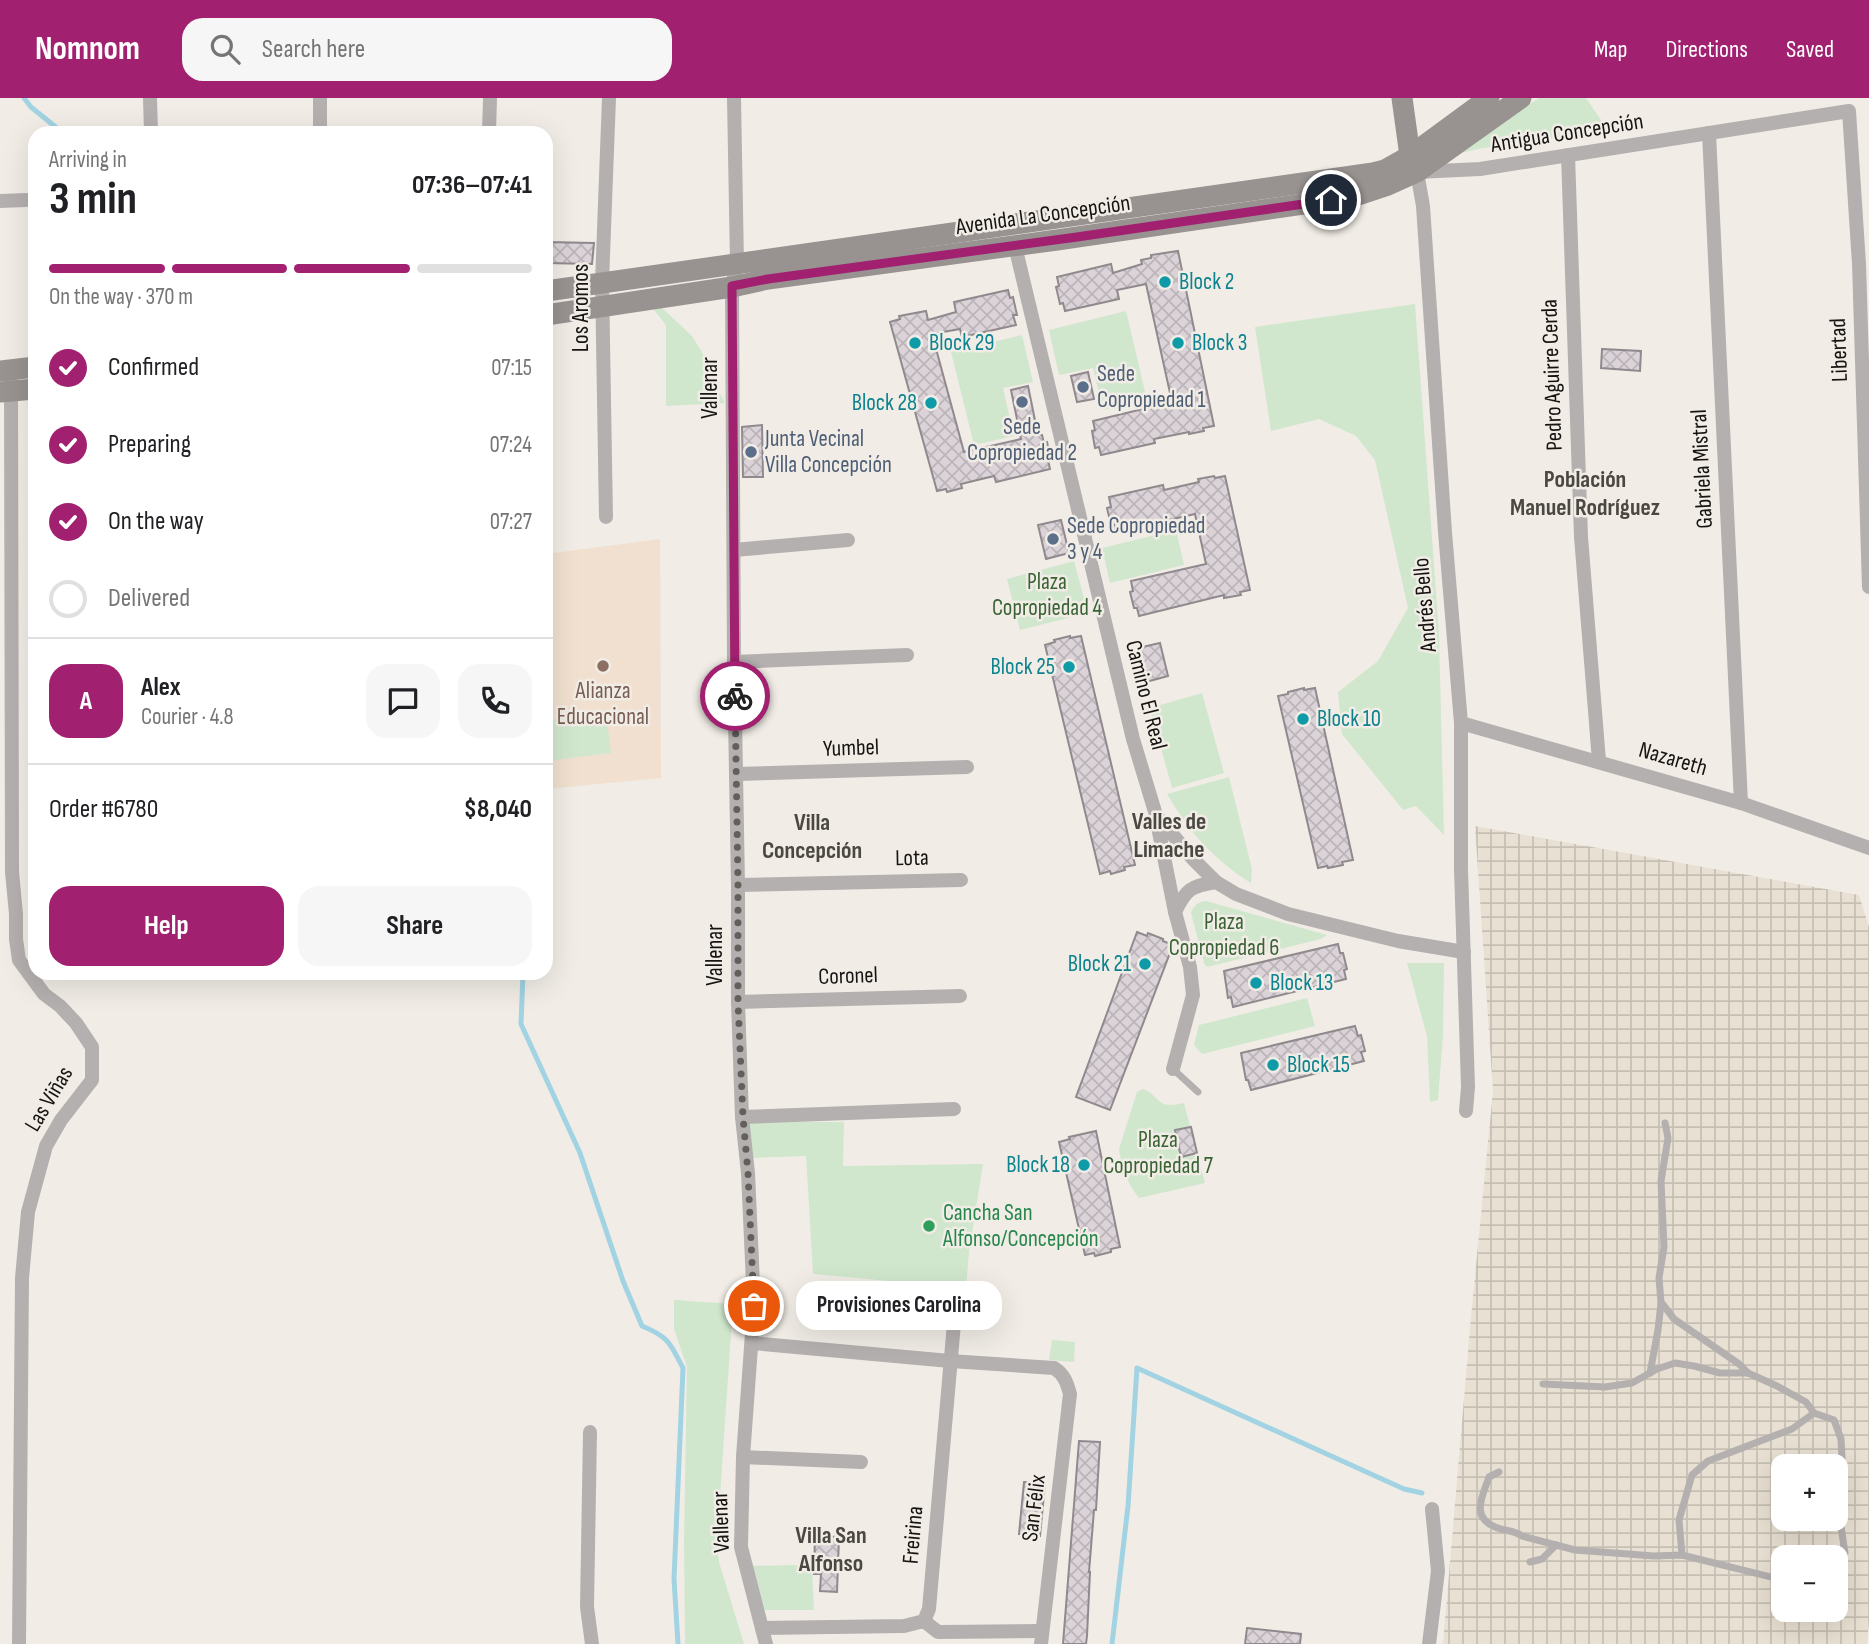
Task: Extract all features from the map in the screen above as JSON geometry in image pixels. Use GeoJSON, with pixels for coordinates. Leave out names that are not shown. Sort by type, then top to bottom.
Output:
{"type":"FeatureCollection","features":[{"type":"Feature","properties":{"kind":"street"},"geometry":{"type":"LineString","coordinates":[[150,98],[151,126]]}},
{"type":"Feature","properties":{"kind":"street"},"geometry":{"type":"LineString","coordinates":[[320,98],[320,126]]}},
{"type":"Feature","properties":{"kind":"street"},"geometry":{"type":"LineString","coordinates":[[489,126],[490,98]]}},
{"type":"Feature","properties":{"kind":"street","name":"Los Aromos"},"geometry":{"type":"LineString","coordinates":[[606,517],[602,282],[609,98]]}},
{"type":"Feature","properties":{"kind":"street","name":"Vallenar"},"geometry":{"type":"LineString","coordinates":[[734,98],[737,262],[732,286],[738,1002],[754,1306],[743,1457],[741,1547],[766,1644]]}},
{"type":"Feature","properties":{"kind":"street","name":"Andrés Bello"},"geometry":{"type":"LineString","coordinates":[[1402,98],[1423,206],[1461,723],[1461,869],[1468,1087],[1466,1111]]}},
{"type":"Feature","properties":{"kind":"street","name":"Avenida La Concepción"},"geometry":{"type":"LineString","coordinates":[[553,314],[768,279],[1352,197],[1388,185],[1489,98]]}},
{"type":"Feature","properties":{"kind":"street","name":"Avenida La Concepción"},"geometry":{"type":"LineString","coordinates":[[553,290],[1373,173],[1414,164],[1521,98]]}},
{"type":"Feature","properties":{"kind":"street","name":"Antigua Concepción"},"geometry":{"type":"LineString","coordinates":[[1414,164],[1480,169],[1849,111]]}},
{"type":"Feature","properties":{"kind":"street","name":"Libertad"},"geometry":{"type":"LineString","coordinates":[[1849,111],[1859,264],[1869,587]]}},
{"type":"Feature","properties":{"kind":"street","name":"Gabriela Mistral"},"geometry":{"type":"LineString","coordinates":[[1709,134],[1741,803]]}},
{"type":"Feature","properties":{"kind":"street","name":"Pedro Aguirre Cerda"},"geometry":{"type":"LineString","coordinates":[[1568,155],[1581,537],[1599,761]]}},
{"type":"Feature","properties":{"kind":"street"},"geometry":{"type":"LineString","coordinates":[[0,201],[26,200]]}},
{"type":"Feature","properties":{"kind":"street","name":"Camino El Real"},"geometry":{"type":"LineString","coordinates":[[1014,246],[1133,739],[1156,815],[1216,882],[1236,894],[1288,914],[1398,941],[1464,952]]}},
{"type":"Feature","properties":{"kind":"street"},"geometry":{"type":"LineString","coordinates":[[6,371],[28,368]]}},
{"type":"Feature","properties":{"kind":"street","name":"Las Viñas"},"geometry":{"type":"LineString","coordinates":[[6,371],[12,872],[19,960],[28,972]]}},
{"type":"Feature","properties":{"kind":"street"},"geometry":{"type":"LineString","coordinates":[[6,392],[28,390]]}},
{"type":"Feature","properties":{"kind":"street"},"geometry":{"type":"LineString","coordinates":[[734,550],[848,541]]}},
{"type":"Feature","properties":{"kind":"street"},"geometry":{"type":"LineString","coordinates":[[734,662],[907,655]]}},
{"type":"Feature","properties":{"kind":"street","name":"Nazareth"},"geometry":{"type":"LineString","coordinates":[[1461,723],[1741,803],[1869,848]]}},
{"type":"Feature","properties":{"kind":"street","name":"Yumbel"},"geometry":{"type":"LineString","coordinates":[[736,774],[967,767]]}},
{"type":"Feature","properties":{"kind":"street"},"geometry":{"type":"LineString","coordinates":[[1156,815],[1175,912],[1190,967],[1193,995],[1173,1069]]}},
{"type":"Feature","properties":{"kind":"street","name":"Lota"},"geometry":{"type":"LineString","coordinates":[[738,885],[961,880]]}},
{"type":"Feature","properties":{"kind":"street"},"geometry":{"type":"LineString","coordinates":[[1175,912],[1180,899],[1191,888],[1216,882]]}},
{"type":"Feature","properties":{"kind":"street","name":"Las Viñas"},"geometry":{"type":"LineString","coordinates":[[19,1644],[22,1278],[28,1212],[46,1146],[61,1120],[92,1080],[92,1047],[76,1023],[44,994],[34,980]]}},
{"type":"Feature","properties":{"kind":"street","name":"Coronel"},"geometry":{"type":"LineString","coordinates":[[738,1002],[960,996]]}},
{"type":"Feature","properties":{"kind":"street"},"geometry":{"type":"LineString","coordinates":[[743,1117],[954,1109]]}},
{"type":"Feature","properties":{"kind":"street","name":"Freirina"},"geometry":{"type":"LineString","coordinates":[[924,1621],[929,1609],[957,1289]]}},
{"type":"Feature","properties":{"kind":"street"},"geometry":{"type":"LineString","coordinates":[[752,1343],[950,1361]]}},
{"type":"Feature","properties":{"kind":"street","name":"San Félix"},"geometry":{"type":"LineString","coordinates":[[950,1361],[1054,1368],[1065,1379],[1070,1394],[1041,1637]]}},
{"type":"Feature","properties":{"kind":"street"},"geometry":{"type":"LineString","coordinates":[[590,1432],[587,1607],[592,1644]]}},
{"type":"Feature","properties":{"kind":"street"},"geometry":{"type":"LineString","coordinates":[[743,1457],[861,1462]]}},
{"type":"Feature","properties":{"kind":"street"},"geometry":{"type":"LineString","coordinates":[[1429,1644],[1438,1571],[1432,1509]]}},
{"type":"Feature","properties":{"kind":"street"},"geometry":{"type":"LineString","coordinates":[[762,1628],[904,1626],[924,1621],[939,1632],[1041,1637]]}},
{"type":"Feature","properties":{"kind":"lane"},"geometry":{"type":"LineString","coordinates":[[1173,1069],[1198,1093]]}},
{"type":"Feature","properties":{"kind":"lane"},"geometry":{"type":"LineString","coordinates":[[1650,1373],[1661,1302],[1659,1278],[1664,1247],[1661,1181],[1668,1138],[1665,1123]]}},
{"type":"Feature","properties":{"kind":"lane"},"geometry":{"type":"LineString","coordinates":[[1661,1302],[1674,1319],[1748,1373],[1806,1402],[1814,1413],[1834,1420],[1841,1438],[1839,1513],[1843,1545]]}},
{"type":"Feature","properties":{"kind":"lane"},"geometry":{"type":"LineString","coordinates":[[1543,1384],[1605,1387],[1632,1383],[1675,1363],[1720,1373],[1748,1373]]}},
{"type":"Feature","properties":{"kind":"lane"},"geometry":{"type":"LineString","coordinates":[[1682,1555],[1679,1520],[1692,1475],[1707,1461],[1792,1429],[1814,1413]]}},
{"type":"Feature","properties":{"kind":"lane"},"geometry":{"type":"LineString","coordinates":[[1499,1472],[1489,1477],[1479,1503],[1482,1517],[1493,1527],[1575,1550],[1654,1556],[1682,1555],[1771,1577]]}},
{"type":"Feature","properties":{"kind":"lane"},"geometry":{"type":"LineString","coordinates":[[1530,1562],[1542,1559],[1556,1545]]}},
{"type":"Feature","properties":{"kind":"shaded area","name":"Alianza Educacional"},"geometry":{"type":"Polygon","coordinates":[[[660,539],[661,778],[553,788],[553,553],[660,539]]]}},
{"type":"Feature","properties":{"kind":"shaded area"},"geometry":{"type":"Polygon","coordinates":[[[1475,826],[1859,895],[1869,927],[1867,1644],[1443,1644],[1493,1091],[1475,826]]]}},
{"type":"Feature","properties":{"kind":"green space"},"geometry":{"type":"Polygon","coordinates":[[[1539,98],[1586,98],[1608,130],[1453,155],[1539,98]]]}},
{"type":"Feature","properties":{"kind":"green space"},"geometry":{"type":"Polygon","coordinates":[[[1415,304],[1439,634],[1444,835],[1416,806],[1403,810],[1342,734],[1338,692],[1378,661],[1408,608],[1375,460],[1356,436],[1319,419],[1271,431],[1255,327],[1415,304]]]}},
{"type":"Feature","properties":{"kind":"green space"},"geometry":{"type":"Polygon","coordinates":[[[660,306],[692,336],[725,403],[666,406],[666,325],[654,310],[660,306]]]}},
{"type":"Feature","properties":{"kind":"green space"},"geometry":{"type":"Polygon","coordinates":[[[1126,311],[1147,400],[1103,410],[1093,368],[1059,375],[1049,330],[1126,311]]]}},
{"type":"Feature","properties":{"kind":"green space"},"geometry":{"type":"Polygon","coordinates":[[[1022,335],[1033,382],[1003,388],[1014,436],[974,445],[951,352],[1022,335]]]}},
{"type":"Feature","properties":{"kind":"green space"},"geometry":{"type":"Polygon","coordinates":[[[1176,530],[1184,565],[1110,583],[1102,548],[1176,530]]]}},
{"type":"Feature","properties":{"kind":"green space","name":"Plaza Copropiedad 4"},"geometry":{"type":"Polygon","coordinates":[[[1074,561],[1088,613],[1020,630],[1007,579],[1074,561]]]}},
{"type":"Feature","properties":{"kind":"green space"},"geometry":{"type":"Polygon","coordinates":[[[1202,693],[1224,773],[1172,788],[1150,708],[1202,693]]]}},
{"type":"Feature","properties":{"kind":"green space"},"geometry":{"type":"Polygon","coordinates":[[[606,713],[611,753],[553,760],[553,719],[606,713]]]}},
{"type":"Feature","properties":{"kind":"green space"},"geometry":{"type":"Polygon","coordinates":[[[1229,777],[1252,869],[1251,883],[1225,865],[1203,844],[1167,794],[1229,777]]]}},
{"type":"Feature","properties":{"kind":"green space","name":"Plaza Copropiedad 6"},"geometry":{"type":"Polygon","coordinates":[[[1206,901],[1327,935],[1321,939],[1207,967],[1191,913],[1196,904],[1206,901]]]}},
{"type":"Feature","properties":{"kind":"green space"},"geometry":{"type":"Polygon","coordinates":[[[1407,963],[1444,963],[1443,1035],[1438,1100],[1430,1102],[1427,1036],[1407,963]]]}},
{"type":"Feature","properties":{"kind":"green space","name":"Plaza Copropiedad 6"},"geometry":{"type":"Polygon","coordinates":[[[1307,998],[1315,1026],[1202,1054],[1194,1045],[1199,1025],[1307,998]]]}},
{"type":"Feature","properties":{"kind":"green space","name":"Plaza Copropiedad 7"},"geometry":{"type":"Polygon","coordinates":[[[1143,1089],[1168,1105],[1184,1103],[1205,1183],[1139,1198],[1135,1193],[1121,1162],[1119,1149],[1137,1092],[1143,1089]]]}},
{"type":"Feature","properties":{"kind":"green space"},"geometry":{"type":"Polygon","coordinates":[[[748,1122],[844,1122],[843,1166],[983,1164],[966,1288],[813,1274],[806,1156],[749,1158],[748,1122]]]}},
{"type":"Feature","properties":{"kind":"green space"},"geometry":{"type":"Polygon","coordinates":[[[674,1300],[733,1304],[717,1541],[719,1562],[744,1644],[685,1644],[687,1367],[674,1329],[674,1300]]]}},
{"type":"Feature","properties":{"kind":"green space"},"geometry":{"type":"Polygon","coordinates":[[[1052,1340],[1075,1342],[1074,1362],[1049,1360],[1052,1340]]]}},
{"type":"Feature","properties":{"kind":"green space"},"geometry":{"type":"Polygon","coordinates":[[[744,1566],[812,1566],[814,1610],[757,1610],[744,1566]]]}},
{"type":"Feature","properties":{"kind":"building"},"geometry":{"type":"Polygon","coordinates":[[[553,242],[594,243],[592,264],[553,263],[553,242]]]}},
{"type":"Feature","properties":{"kind":"building"},"geometry":{"type":"Polygon","coordinates":[[[1178,251],[1214,426],[1203,428],[1204,431],[1154,439],[1155,443],[1101,455],[1099,447],[1095,448],[1093,421],[1172,402],[1146,284],[1117,290],[1119,299],[1065,311],[1063,303],[1060,304],[1056,287],[1059,286],[1057,277],[1111,264],[1113,273],[1142,264],[1141,260],[1151,258],[1151,255],[1178,251]]]}},
{"type":"Feature","properties":{"kind":"building"},"geometry":{"type":"Polygon","coordinates":[[[1008,290],[1010,298],[1013,297],[1016,325],[962,337],[960,329],[932,334],[964,452],[1021,439],[1011,390],[1028,386],[1038,435],[1042,435],[1044,443],[1047,442],[1050,469],[996,482],[994,476],[961,484],[962,488],[947,492],[946,489],[937,491],[890,322],[900,319],[899,316],[926,311],[928,320],[956,312],[954,302],[1008,290]]]}},
{"type":"Feature","properties":{"kind":"building"},"geometry":{"type":"Polygon","coordinates":[[[1602,349],[1641,351],[1640,371],[1601,368],[1602,349]]]}},
{"type":"Feature","properties":{"kind":"building","name":"Sede Copropiedad 1"},"geometry":{"type":"Polygon","coordinates":[[[1088,372],[1094,399],[1077,402],[1071,376],[1088,372]]]}},
{"type":"Feature","properties":{"kind":"building","name":"Junta Vecinal Villa Concepción"},"geometry":{"type":"Polygon","coordinates":[[[762,425],[763,477],[743,477],[742,427],[762,425]]]}},
{"type":"Feature","properties":{"kind":"building"},"geometry":{"type":"Polygon","coordinates":[[[1214,476],[1225,476],[1250,590],[1240,592],[1241,595],[1224,598],[1224,595],[1139,616],[1130,592],[1133,591],[1131,581],[1206,564],[1195,514],[1116,532],[1114,524],[1111,525],[1107,508],[1111,507],[1109,497],[1163,485],[1164,490],[1214,476]]]}},
{"type":"Feature","properties":{"kind":"building","name":"Sede Copropiedad 3 y 4"},"geometry":{"type":"Polygon","coordinates":[[[1061,520],[1069,553],[1046,559],[1038,525],[1061,520]]]}},
{"type":"Feature","properties":{"kind":"building"},"geometry":{"type":"Polygon","coordinates":[[[1070,636],[1081,636],[1135,865],[1111,874],[1110,871],[1100,874],[1045,645],[1070,636]]]}},
{"type":"Feature","properties":{"kind":"building"},"geometry":{"type":"Polygon","coordinates":[[[1160,643],[1168,676],[1146,682],[1138,648],[1160,643]]]}},
{"type":"Feature","properties":{"kind":"building"},"geometry":{"type":"Polygon","coordinates":[[[1304,688],[1315,688],[1353,860],[1328,868],[1318,868],[1278,696],[1304,688]]]}},
{"type":"Feature","properties":{"kind":"building"},"geometry":{"type":"Polygon","coordinates":[[[1137,932],[1147,936],[1148,933],[1173,945],[1110,1110],[1076,1097],[1137,932]]]}},
{"type":"Feature","properties":{"kind":"building"},"geometry":{"type":"Polygon","coordinates":[[[1338,944],[1347,969],[1344,970],[1346,979],[1233,1007],[1231,997],[1228,998],[1224,971],[1338,944]]]}},
{"type":"Feature","properties":{"kind":"building"},"geometry":{"type":"Polygon","coordinates":[[[1355,1026],[1358,1036],[1361,1035],[1365,1051],[1361,1052],[1364,1061],[1251,1090],[1246,1080],[1241,1053],[1355,1026]]]}},
{"type":"Feature","properties":{"kind":"building"},"geometry":{"type":"Polygon","coordinates":[[[1191,1127],[1197,1153],[1181,1157],[1175,1130],[1191,1127]]]}},
{"type":"Feature","properties":{"kind":"building"},"geometry":{"type":"Polygon","coordinates":[[[1096,1131],[1120,1247],[1095,1256],[1094,1253],[1085,1255],[1059,1142],[1096,1131]]]}},
{"type":"Feature","properties":{"kind":"building"},"geometry":{"type":"Polygon","coordinates":[[[1079,1441],[1100,1442],[1089,1572],[1087,1636],[1086,1644],[1063,1644],[1079,1441]]]}},
{"type":"Feature","properties":{"kind":"building"},"geometry":{"type":"Polygon","coordinates":[[[1024,1482],[1045,1484],[1040,1536],[1019,1534],[1024,1482]]]}},
{"type":"Feature","properties":{"kind":"building"},"geometry":{"type":"Polygon","coordinates":[[[815,1536],[839,1537],[837,1592],[820,1591],[821,1574],[814,1574],[815,1536]]]}},
{"type":"Feature","properties":{"kind":"building"},"geometry":{"type":"Polygon","coordinates":[[[1247,1628],[1301,1634],[1300,1644],[1245,1644],[1247,1628]]]}},
{"type":"Feature","properties":{"kind":"waterway"},"geometry":{"type":"LineString","coordinates":[[24,98],[54,126]]}},
{"type":"Feature","properties":{"kind":"waterway"},"geometry":{"type":"LineString","coordinates":[[523,980],[521,1024],[580,1153],[623,1281],[642,1326],[668,1342],[683,1368],[674,1579],[678,1644]]}},
{"type":"Feature","properties":{"kind":"waterway"},"geometry":{"type":"LineString","coordinates":[[1112,1644],[1128,1506],[1137,1368],[1404,1489],[1422,1493]]}},
{"type":"Feature","properties":{"kind":"way so far"},"geometry":{"type":"LineString","coordinates":[[735,696],[738,1002],[754,1306]]}},
{"type":"Feature","properties":{"kind":"place","name":"Block 2"},"geometry":{"type":"Point","coordinates":[1165,282]}},
{"type":"Feature","properties":{"kind":"place","name":"Block 29"},"geometry":{"type":"Point","coordinates":[915,343]}},
{"type":"Feature","properties":{"kind":"place","name":"Block 3"},"geometry":{"type":"Point","coordinates":[1178,343]}},
{"type":"Feature","properties":{"kind":"place","name":"Sede Copropiedad 1"},"geometry":{"type":"Point","coordinates":[1083,387]}},
{"type":"Feature","properties":{"kind":"place","name":"Sede Copropiedad 2"},"geometry":{"type":"Point","coordinates":[1022,402]}},
{"type":"Feature","properties":{"kind":"place","name":"Block 28"},"geometry":{"type":"Point","coordinates":[931,403]}},
{"type":"Feature","properties":{"kind":"place","name":"Junta Vecinal Villa Concepción"},"geometry":{"type":"Point","coordinates":[751,452]}},
{"type":"Feature","properties":{"kind":"place","name":"Sede Copropiedad 3 y 4"},"geometry":{"type":"Point","coordinates":[1053,539]}},
{"type":"Feature","properties":{"kind":"place","name":"Alianza Educacional"},"geometry":{"type":"Point","coordinates":[603,666]}},
{"type":"Feature","properties":{"kind":"place","name":"Block 25"},"geometry":{"type":"Point","coordinates":[1069,667]}},
{"type":"Feature","properties":{"kind":"place","name":"Block 10"},"geometry":{"type":"Point","coordinates":[1303,719]}},
{"type":"Feature","properties":{"kind":"place","name":"Block 21"},"geometry":{"type":"Point","coordinates":[1145,964]}},
{"type":"Feature","properties":{"kind":"place","name":"Block 13"},"geometry":{"type":"Point","coordinates":[1256,983]}},
{"type":"Feature","properties":{"kind":"place","name":"Block 15"},"geometry":{"type":"Point","coordinates":[1273,1065]}},
{"type":"Feature","properties":{"kind":"place","name":"Block 18"},"geometry":{"type":"Point","coordinates":[1084,1165]}},
{"type":"Feature","properties":{"kind":"place","name":"Cancha San Alfonso/Concepción"},"geometry":{"type":"Point","coordinates":[929,1226]}},
{"type":"Feature","properties":{"kind":"place","name":"Provisiones Carolina"},"geometry":{"type":"Point","coordinates":[754,1306]}},
{"type":"Feature","properties":{"kind":"district","name":"Población Manuel Rodríguez"},"geometry":{"type":"Point","coordinates":[1585,493]}},
{"type":"Feature","properties":{"kind":"district","name":"Valles de Limache"},"geometry":{"type":"Point","coordinates":[1169,835]}},
{"type":"Feature","properties":{"kind":"district","name":"Villa Concepción"},"geometry":{"type":"Point","coordinates":[812,836]}},
{"type":"Feature","properties":{"kind":"district","name":"Villa San Alfonso"},"geometry":{"type":"Point","coordinates":[831,1549]}},
{"type":"Feature","properties":{"kind":"route"},"geometry":{"type":"LineString","coordinates":[[735,696],[732,286],[1331,200]]}}]}
